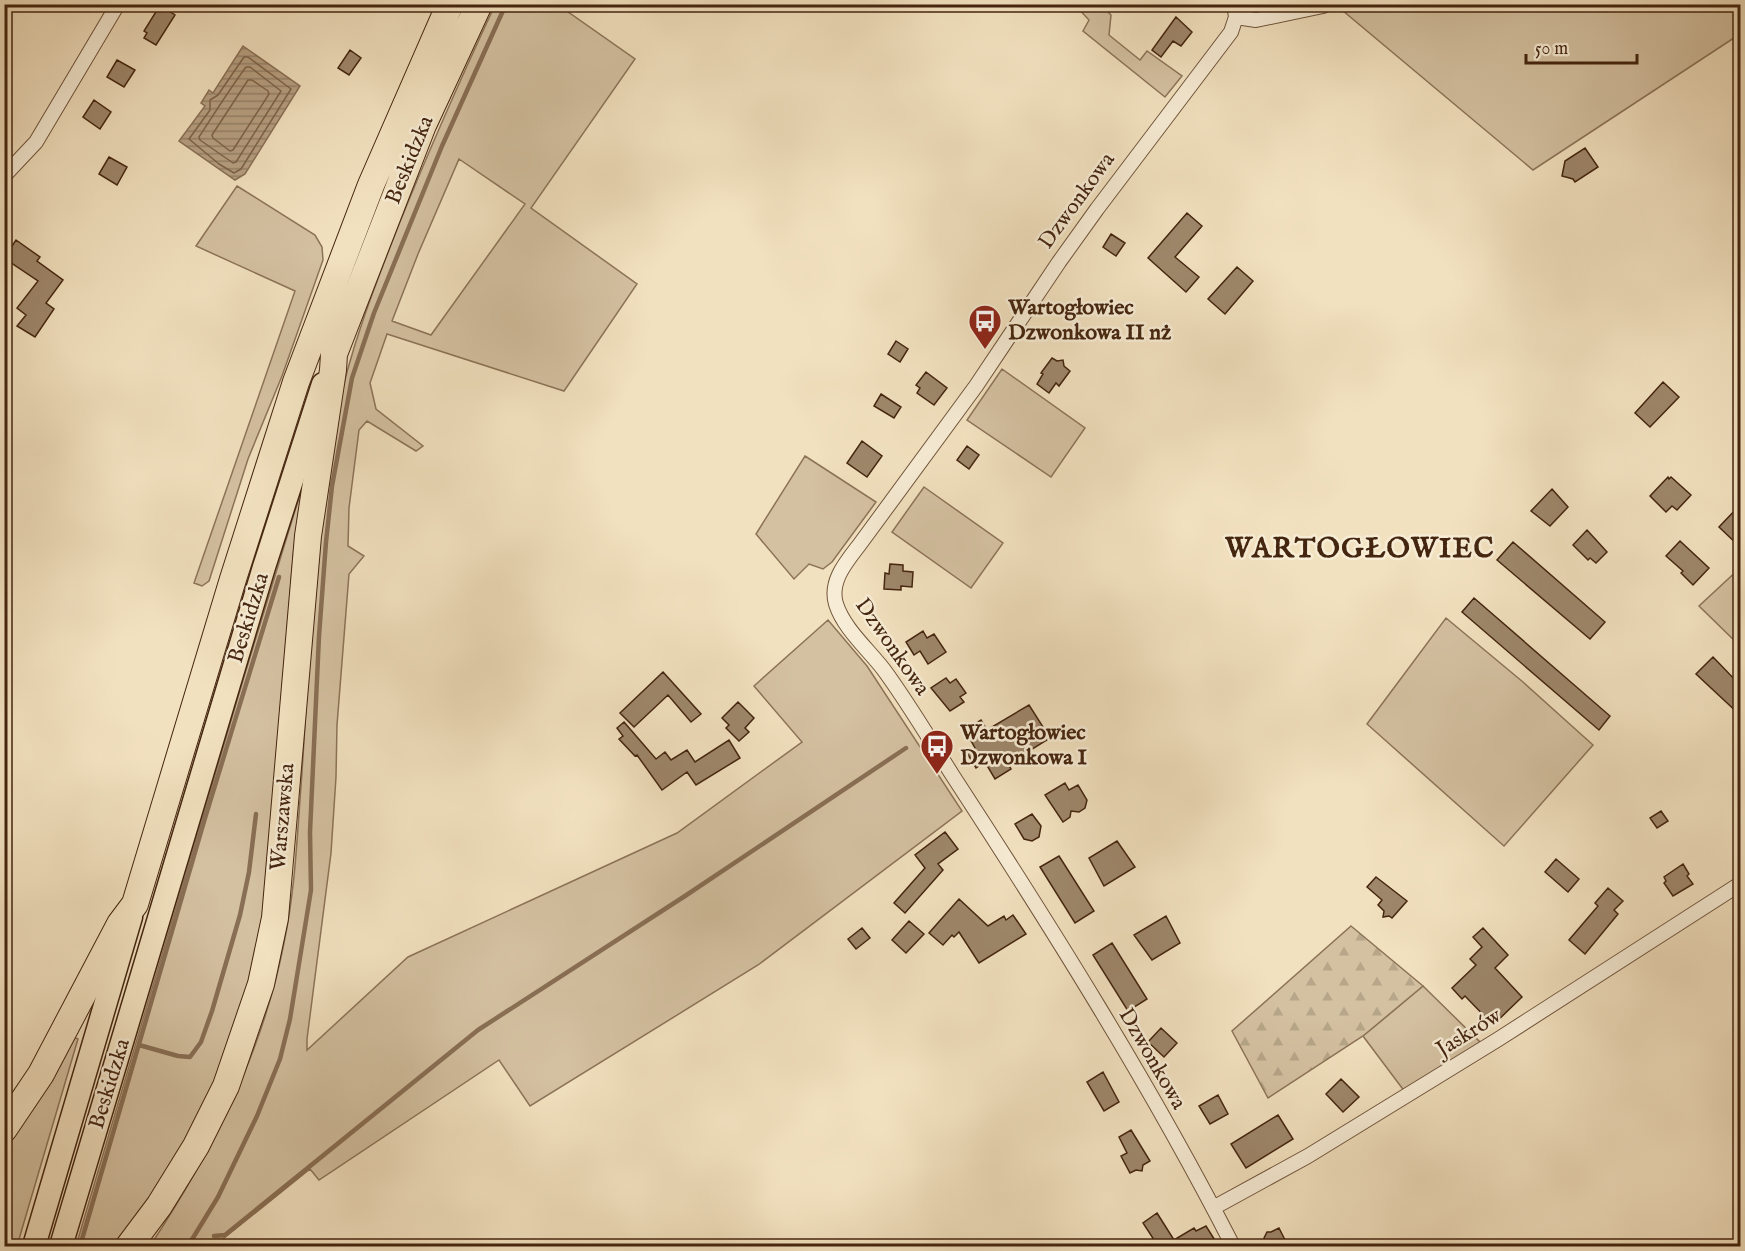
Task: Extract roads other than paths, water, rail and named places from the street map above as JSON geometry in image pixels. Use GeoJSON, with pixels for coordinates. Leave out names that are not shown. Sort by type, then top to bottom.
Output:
{"type":"FeatureCollection","features":[{"type":"Feature","properties":{"kind":"highway","name":"Beskidzka"},"geometry":{"type":"LineString","coordinates":[[135,904],[233,579],[296,382],[371,185],[450,4]]}},
{"type":"Feature","properties":{"kind":"highway","name":"Beskidzka"},"geometry":{"type":"LineString","coordinates":[[334,354],[423,125],[479,4]]}},
{"type":"Feature","properties":{"kind":"highway","name":"Warszawska"},"geometry":{"type":"LineString","coordinates":[[129,1246],[159,1206],[196,1146],[226,1086],[261,984],[275,918],[302,593],[313,497],[334,354]]}},
{"type":"Feature","properties":{"kind":"highway"},"geometry":{"type":"LineString","coordinates":[[4,1129],[63,1035],[120,924],[135,904]]}},
{"type":"Feature","properties":{"kind":"main road","name":"Beskidzka"},"geometry":{"type":"LineString","coordinates":[[61,1246],[267,556],[334,354]]}},
{"type":"Feature","properties":{"kind":"main road","name":"Beskidzka"},"geometry":{"type":"LineString","coordinates":[[34,1246],[135,904]]}},
{"type":"Feature","properties":{"kind":"street"},"geometry":{"type":"LineString","coordinates":[[4,176],[36,142],[118,4]]}},
{"type":"Feature","properties":{"kind":"street"},"geometry":{"type":"LineString","coordinates":[[1235,11],[1256,20],[1323,6]]}},
{"type":"Feature","properties":{"kind":"street","name":"Dzwonkowa"},"geometry":{"type":"LineString","coordinates":[[1233,1246],[1124,1050],[910,707],[846,624],[834,594],[837,580],[854,552],[976,386],[1090,218],[1231,32],[1235,11]]}},
{"type":"Feature","properties":{"kind":"street","name":"Jaskrów"},"geometry":{"type":"LineString","coordinates":[[1213,1208],[1308,1156],[1467,1059],[1740,884]]}},
{"type":"Feature","properties":{"kind":"water"},"geometry":{"type":"Polygon","coordinates":[[[243,46],[300,86],[245,174],[235,180],[179,141],[205,106],[201,103],[209,90],[213,93],[243,46]]]}},
{"type":"Feature","properties":{"kind":"waterway"},"geometry":{"type":"LineString","coordinates":[[188,1246],[218,1197],[257,1116],[280,1059],[290,1019],[311,890],[310,832],[319,636],[326,542],[332,486],[352,378],[374,313],[442,146],[506,4]]}},
{"type":"Feature","properties":{"kind":"waterway"},"geometry":{"type":"LineString","coordinates":[[80,1246],[205,818],[279,577]]}},
{"type":"Feature","properties":{"kind":"waterway"},"geometry":{"type":"LineString","coordinates":[[214,1236],[225,1235],[478,1030],[685,896],[906,748]]}},
{"type":"Feature","properties":{"kind":"waterway"},"geometry":{"type":"LineString","coordinates":[[139,1045],[190,1057],[201,1042],[240,915],[249,872],[256,814]]}},
{"type":"Feature","properties":{"kind":"place","name":"Wartogłowiec Dzwonkowa II nż"},"geometry":{"type":"Point","coordinates":[985,350]}},
{"type":"Feature","properties":{"kind":"place","name":"Wartogłowiec Dzwonkowa I"},"geometry":{"type":"Point","coordinates":[937,775]}},
{"type":"Feature","properties":{"kind":"district","name":"WARTOGŁOWIEC"},"geometry":{"type":"Point","coordinates":[1360,549]}}]}
